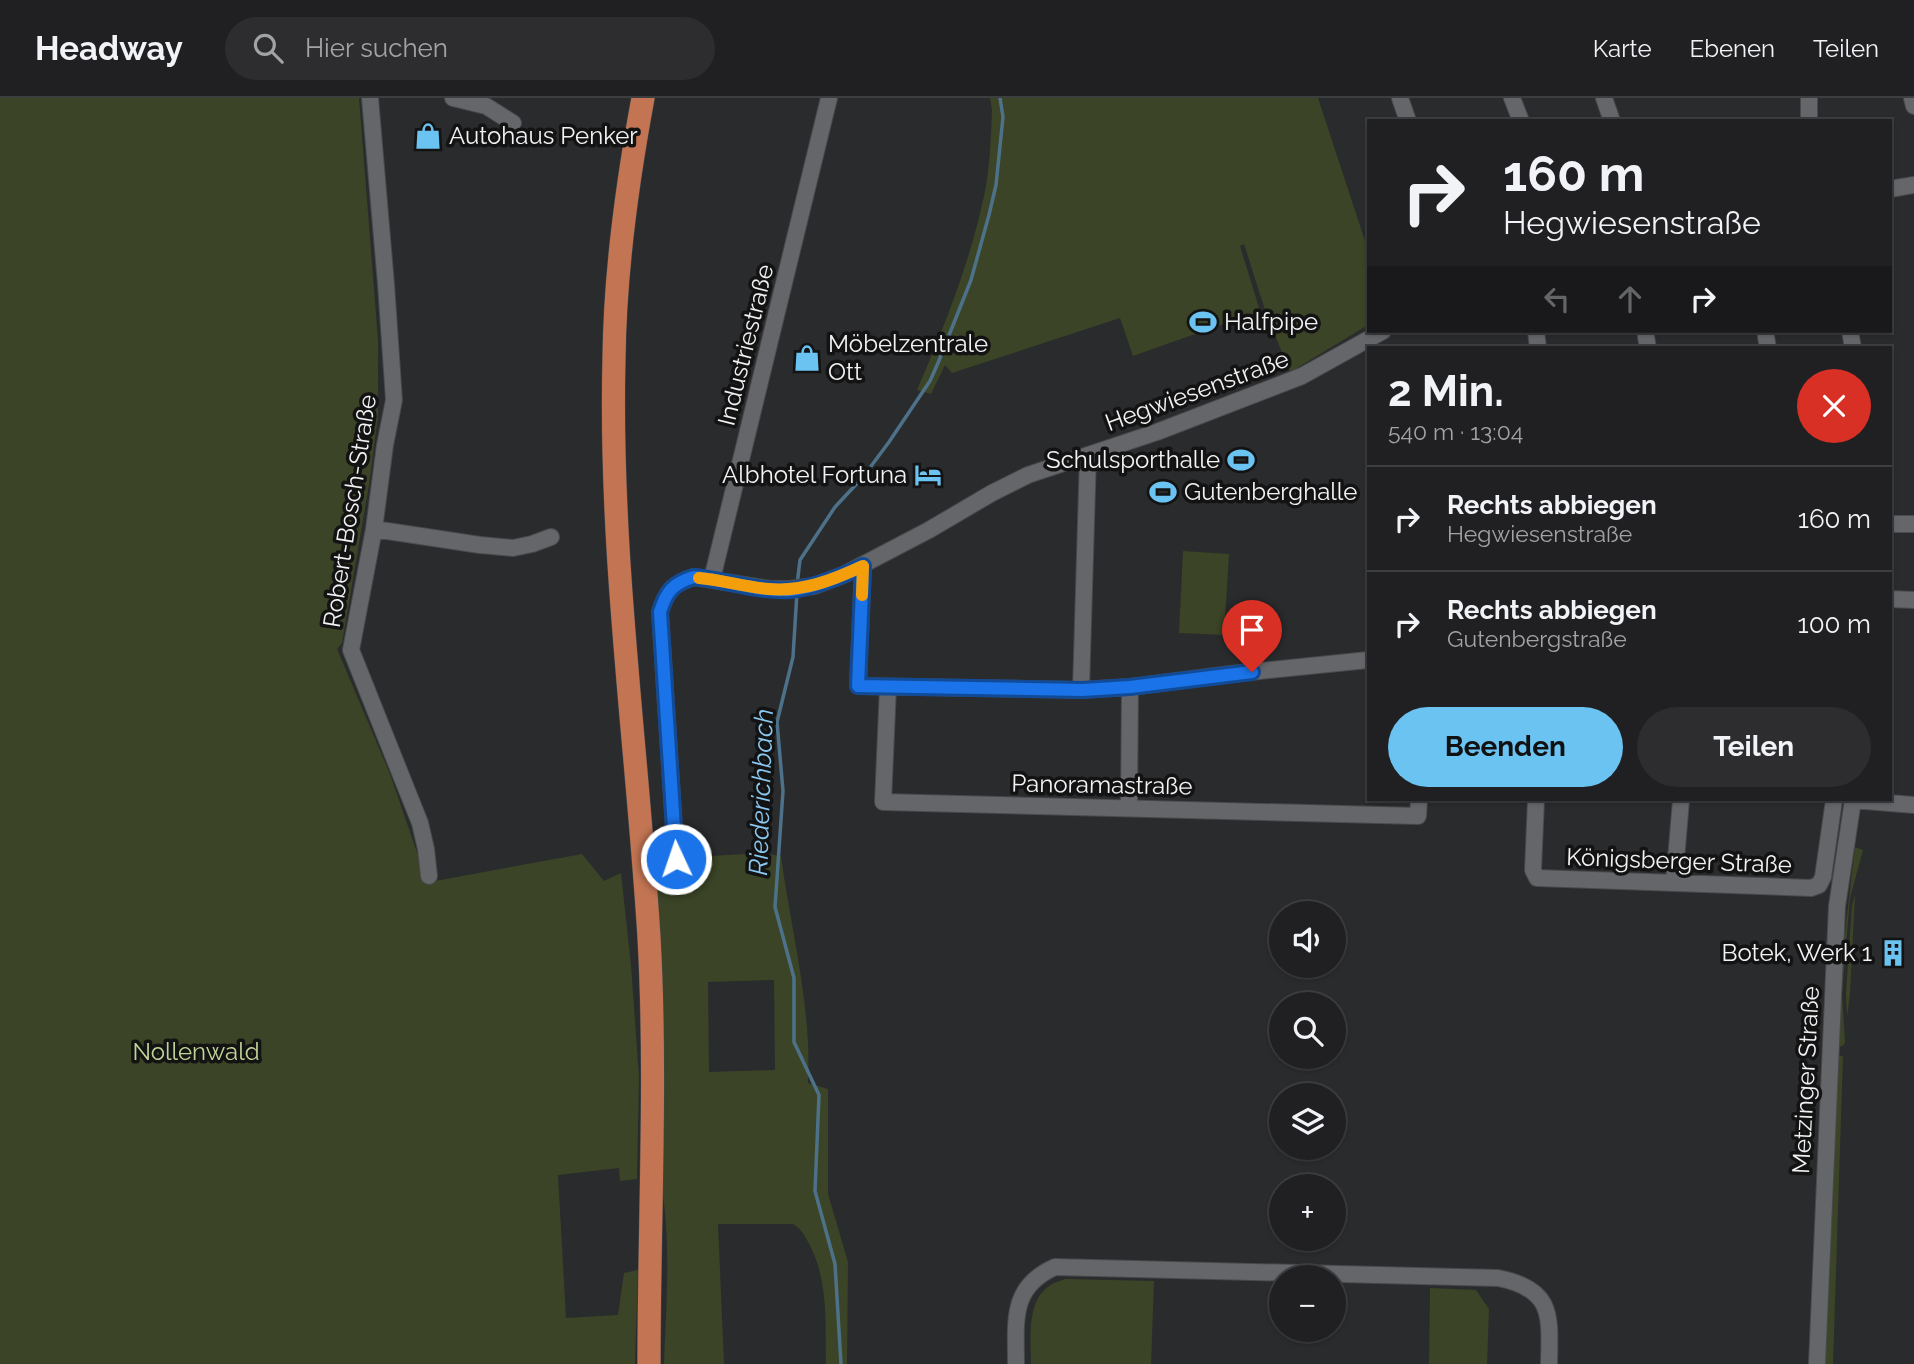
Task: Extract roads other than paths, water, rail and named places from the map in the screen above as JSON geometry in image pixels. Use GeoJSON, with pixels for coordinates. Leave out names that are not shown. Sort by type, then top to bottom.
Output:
{"type":"FeatureCollection","features":[{"type":"Feature","properties":{"kind":"highway"},"geometry":{"type":"LineString","coordinates":[[643,98],[629,180],[619,268],[613,421],[619,562],[649,941],[653,1037],[649,1364]]}},
{"type":"Feature","properties":{"kind":"street","name":"Robert-Bosch-Straße"},"geometry":{"type":"LineString","coordinates":[[370,98],[394,400],[385,444],[374,529],[351,650],[420,823],[429,876]]}},
{"type":"Feature","properties":{"kind":"street"},"geometry":{"type":"LineString","coordinates":[[453,98],[486,106],[513,123]]}},
{"type":"Feature","properties":{"kind":"street","name":"Industriestraße"},"geometry":{"type":"LineString","coordinates":[[712,579],[829,98]]}},
{"type":"Feature","properties":{"kind":"street"},"geometry":{"type":"LineString","coordinates":[[1400,98],[1407,119]]}},
{"type":"Feature","properties":{"kind":"street"},"geometry":{"type":"LineString","coordinates":[[1512,98],[1520,119]]}},
{"type":"Feature","properties":{"kind":"street"},"geometry":{"type":"LineString","coordinates":[[1604,98],[1611,119]]}},
{"type":"Feature","properties":{"kind":"street"},"geometry":{"type":"LineString","coordinates":[[1810,98],[1810,119]]}},
{"type":"Feature","properties":{"kind":"street"},"geometry":{"type":"LineString","coordinates":[[1912,98],[1914,106]]}},
{"type":"Feature","properties":{"kind":"street"},"geometry":{"type":"LineString","coordinates":[[1892,189],[1914,185]]}},
{"type":"Feature","properties":{"kind":"street","name":"Hegwiesenstraße"},"geometry":{"type":"LineString","coordinates":[[712,579],[760,588],[798,588],[833,579],[863,566],[1018,480],[1157,432],[1302,376],[1378,333]]}},
{"type":"Feature","properties":{"kind":"street"},"geometry":{"type":"LineString","coordinates":[[1082,690],[1088,455]]}},
{"type":"Feature","properties":{"kind":"street"},"geometry":{"type":"LineString","coordinates":[[1892,524],[1914,524]]}},
{"type":"Feature","properties":{"kind":"street"},"geometry":{"type":"LineString","coordinates":[[374,529],[513,548],[551,537]]}},
{"type":"Feature","properties":{"kind":"street"},"geometry":{"type":"LineString","coordinates":[[863,566],[858,686],[1082,690],[1367,660]]}},
{"type":"Feature","properties":{"kind":"street"},"geometry":{"type":"LineString","coordinates":[[676,859],[660,612],[664,598],[674,586],[694,577],[712,579]]}},
{"type":"Feature","properties":{"kind":"street"},"geometry":{"type":"LineString","coordinates":[[1892,599],[1914,600]]}},
{"type":"Feature","properties":{"kind":"street","name":"Panoramastraße"},"geometry":{"type":"LineString","coordinates":[[888,687],[883,802],[1418,816],[1419,801]]}},
{"type":"Feature","properties":{"kind":"street"},"geometry":{"type":"LineString","coordinates":[[1129,808],[1130,687]]}},
{"type":"Feature","properties":{"kind":"street","name":"Königsberger Straße"},"geometry":{"type":"LineString","coordinates":[[1536,801],[1533,870],[1537,878],[1793,888],[1811,888],[1819,885],[1823,877],[1834,801]]}},
{"type":"Feature","properties":{"kind":"street"},"geometry":{"type":"LineString","coordinates":[[1674,883],[1681,801]]}},
{"type":"Feature","properties":{"kind":"street","name":"Metzinger Straße"},"geometry":{"type":"LineString","coordinates":[[1817,1364],[1836,906],[1853,801]]}},
{"type":"Feature","properties":{"kind":"street"},"geometry":{"type":"LineString","coordinates":[[1865,801],[1914,805]]}},
{"type":"Feature","properties":{"kind":"street"},"geometry":{"type":"LineString","coordinates":[[1016,1364],[1016,1312],[1020,1300],[1028,1286],[1041,1273],[1055,1267],[1498,1278],[1526,1285],[1545,1305],[1550,1327],[1549,1364]]}},
{"type":"Feature","properties":{"kind":"waterway","name":"Riederichbach"},"geometry":{"type":"LineString","coordinates":[[797,585],[800,560],[835,507],[863,477],[889,442],[930,381],[938,363],[971,280],[989,215],[996,185],[1003,117],[1000,98]]}},
{"type":"Feature","properties":{"kind":"waterway","name":"Riederichbach"},"geometry":{"type":"LineString","coordinates":[[797,592],[793,657],[777,722],[783,791],[775,907],[794,978],[794,1042],[819,1095],[815,1191],[835,1264],[841,1364]]}},
{"type":"Feature","properties":{"kind":"place","name":"Autohaus Penker"},"geometry":{"type":"Point","coordinates":[428,136]}},
{"type":"Feature","properties":{"kind":"place","name":"Halfpipe"},"geometry":{"type":"Point","coordinates":[1203,322]}},
{"type":"Feature","properties":{"kind":"place","name":"Möbelzentrale Ott"},"geometry":{"type":"Point","coordinates":[807,358]}},
{"type":"Feature","properties":{"kind":"place","name":"Schulsporthalle"},"geometry":{"type":"Point","coordinates":[1241,460]}},
{"type":"Feature","properties":{"kind":"place","name":"Albhotel Fortuna"},"geometry":{"type":"Point","coordinates":[928,475]}},
{"type":"Feature","properties":{"kind":"place","name":"Gutenberghalle"},"geometry":{"type":"Point","coordinates":[1163,492]}},
{"type":"Feature","properties":{"kind":"place","name":"Botek, Werk 1"},"geometry":{"type":"Point","coordinates":[1893,953]}},
{"type":"Feature","properties":{"kind":"park label","name":"Nollenwald"},"geometry":{"type":"Point","coordinates":[196,1052]}}]}
